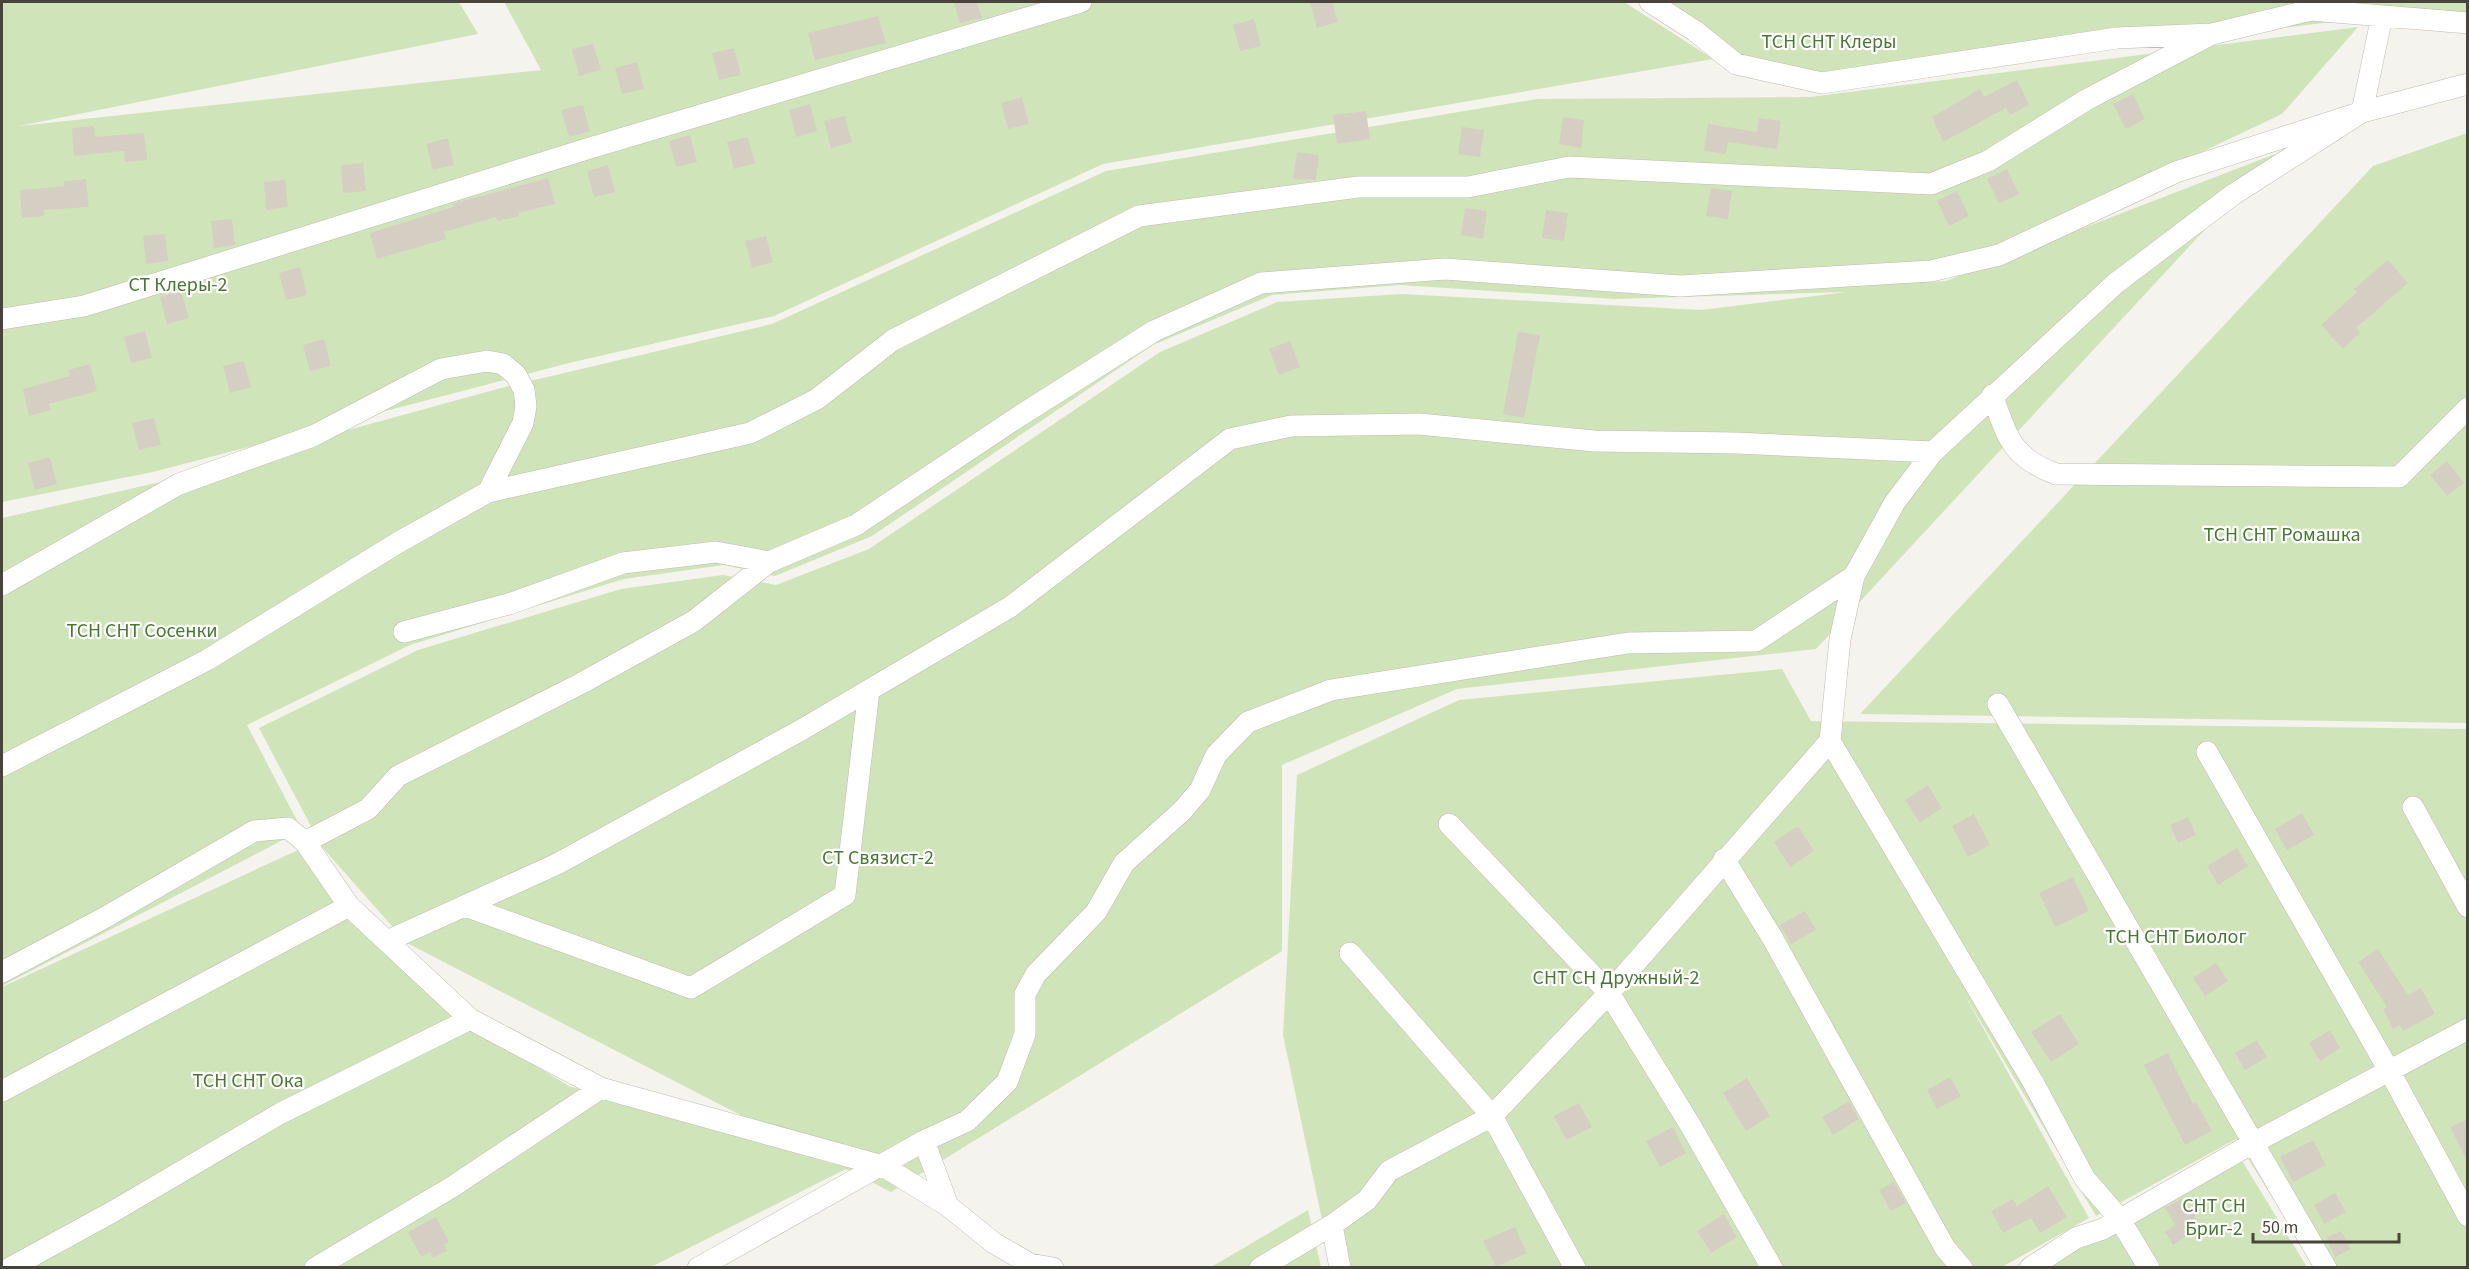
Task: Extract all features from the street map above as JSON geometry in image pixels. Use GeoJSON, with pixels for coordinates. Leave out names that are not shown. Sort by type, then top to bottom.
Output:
{"type":"FeatureCollection","features":[{"type":"Feature","properties":{"kind":"street"},"geometry":{"type":"LineString","coordinates":[[2,320],[84,306],[590,148],[1082,2]]}},
{"type":"Feature","properties":{"kind":"street"},"geometry":{"type":"LineString","coordinates":[[1650,2],[1695,31],[1737,64],[1822,83],[2116,38],[2212,34],[2311,10],[2468,23]]}},
{"type":"Feature","properties":{"kind":"street"},"geometry":{"type":"LineString","coordinates":[[1260,1268],[1332,1225],[1366,1200],[1389,1171],[1492,1116],[1609,993],[1830,741],[1840,639],[1854,576],[1895,502],[1933,452],[1992,395],[2116,283],[2234,194],[2362,112],[2382,16]]}},
{"type":"Feature","properties":{"kind":"street"},"geometry":{"type":"LineString","coordinates":[[2,766],[207,660],[399,542],[488,492],[750,433],[817,399],[893,340],[1139,216],[1358,187],[1468,187],[1569,167],[1930,184],[1988,161],[2086,100],[2212,34]]}},
{"type":"Feature","properties":{"kind":"street"},"geometry":{"type":"LineString","coordinates":[[305,842],[368,809],[398,776],[580,684],[694,621],[769,562],[856,525],[1021,415],[1154,331],[1261,283],[1445,269],[1680,286],[1931,271],[1999,255],[2176,172],[2362,112],[2468,84]]}},
{"type":"Feature","properties":{"kind":"street"},"geometry":{"type":"LineString","coordinates":[[2,585],[179,484],[314,436],[441,369],[487,361],[503,364],[516,375],[524,390],[526,406],[523,423],[488,492]]}},
{"type":"Feature","properties":{"kind":"street"},"geometry":{"type":"LineString","coordinates":[[1992,395],[2009,439],[2031,464],[2056,474],[2399,477],[2468,408]]}},
{"type":"Feature","properties":{"kind":"street"},"geometry":{"type":"LineString","coordinates":[[387,941],[556,864],[869,690],[1010,607],[1230,439],[1292,426],[1419,424],[1594,441],[1736,443],[1933,452]]}},
{"type":"Feature","properties":{"kind":"street"},"geometry":{"type":"LineString","coordinates":[[405,632],[509,604],[624,563],[716,552],[769,562]]}},
{"type":"Feature","properties":{"kind":"street"},"geometry":{"type":"LineString","coordinates":[[698,1268],[924,1142],[967,1121],[1007,1082],[1025,1034],[1025,994],[1036,974],[1096,912],[1124,863],[1182,811],[1200,790],[1216,755],[1248,722],[1331,690],[1628,643],[1756,642],[1854,576]]}},
{"type":"Feature","properties":{"kind":"street"},"geometry":{"type":"LineString","coordinates":[[465,906],[691,988],[845,895],[869,690]]}},
{"type":"Feature","properties":{"kind":"street"},"geometry":{"type":"LineString","coordinates":[[1998,704],[2326,1268]]}},
{"type":"Feature","properties":{"kind":"street"},"geometry":{"type":"LineString","coordinates":[[1830,741],[2033,1082],[2085,1179],[2119,1218],[2149,1268]]}},
{"type":"Feature","properties":{"kind":"street"},"geometry":{"type":"LineString","coordinates":[[2207,752],[2390,1072],[2468,1216]]}},
{"type":"Feature","properties":{"kind":"street"},"geometry":{"type":"LineString","coordinates":[[2413,807],[2468,908]]}},
{"type":"Feature","properties":{"kind":"street"},"geometry":{"type":"LineString","coordinates":[[1449,824],[1609,993],[1689,1123],[1772,1268]]}},
{"type":"Feature","properties":{"kind":"street"},"geometry":{"type":"LineString","coordinates":[[2,972],[104,918],[254,831],[288,828],[305,842],[349,906],[470,1019],[601,1088],[883,1166],[948,1206],[994,1243],[1030,1264],[1053,1268]]}},
{"type":"Feature","properties":{"kind":"street"},"geometry":{"type":"LineString","coordinates":[[1724,860],[1773,939],[1945,1248],[1962,1268]]}},
{"type":"Feature","properties":{"kind":"street"},"geometry":{"type":"LineString","coordinates":[[2,1091],[349,906]]}},
{"type":"Feature","properties":{"kind":"street"},"geometry":{"type":"LineString","coordinates":[[1350,953],[1492,1116],[1575,1268]]}},
{"type":"Feature","properties":{"kind":"street"},"geometry":{"type":"LineString","coordinates":[[10,1268],[114,1211],[281,1113],[470,1019]]}},
{"type":"Feature","properties":{"kind":"street"},"geometry":{"type":"LineString","coordinates":[[2030,1268],[2076,1238],[2103,1229],[2253,1143],[2468,1029]]}},
{"type":"Feature","properties":{"kind":"street"},"geometry":{"type":"LineString","coordinates":[[315,1268],[452,1187],[601,1088]]}},
{"type":"Feature","properties":{"kind":"street"},"geometry":{"type":"LineString","coordinates":[[924,1142],[948,1206]]}},
{"type":"Feature","properties":{"kind":"street"},"geometry":{"type":"LineString","coordinates":[[1332,1225],[1340,1268]]}},
{"type":"Feature","properties":{"kind":"green space","name":"СТ Клеры-2"},"geometry":{"type":"Polygon","coordinates":[[[2,2],[459,2],[478,34],[19,126],[541,70],[504,2],[1624,2],[1713,59],[1103,164],[774,316],[569,363],[153,472],[2,502],[2,2]]]}},
{"type":"Feature","properties":{"kind":"green space","name":"ТСН СНТ Клеры"},"geometry":{"type":"Polygon","coordinates":[[[1650,2],[2467,2],[2468,24],[2382,16],[1829,82],[1736,64],[1650,2]]]}},
{"type":"Feature","properties":{"kind":"green space"},"geometry":{"type":"Polygon","coordinates":[[[2358,27],[2282,114],[1927,282],[1946,281],[2275,154],[1816,649],[1457,689],[1282,765],[1282,951],[891,1192],[846,1169],[651,1267],[2,1267],[2,987],[298,850],[456,1017],[569,1086],[837,1165],[407,943],[322,847],[259,728],[418,650],[621,589],[723,575],[776,585],[869,549],[1160,352],[1277,302],[1402,294],[1701,310],[1847,292],[1615,299],[1401,285],[1272,295],[1153,345],[872,536],[775,576],[724,565],[624,579],[410,645],[247,725],[302,830],[2,986],[2,518],[156,483],[501,388],[772,324],[1106,171],[1537,99],[1810,97],[2358,27]]]}},
{"type":"Feature","properties":{"kind":"green space","name":"ТСН СНТ Ромашка"},"geometry":{"type":"Polygon","coordinates":[[[2467,133],[2467,723],[1860,714],[2373,166],[2467,133]]]}},
{"type":"Feature","properties":{"kind":"green space"},"geometry":{"type":"Polygon","coordinates":[[[1782,669],[1811,721],[2467,729],[2467,1267],[2315,1267],[2236,1139],[2096,1216],[1962,990],[2089,1218],[2002,1267],[1332,1267],[1283,1035],[1297,775],[1459,700],[1782,669]]]}},
{"type":"Feature","properties":{"kind":"green space","name":"СНТ СН Бриг-2"},"geometry":{"type":"Polygon","coordinates":[[[2233,1146],[2307,1267],[2020,1268],[2233,1146]]]}},
{"type":"Feature","properties":{"kind":"green space"},"geometry":{"type":"Polygon","coordinates":[[[1308,1210],[1321,1267],[1211,1267],[1308,1210]]]}},
{"type":"Feature","properties":{"kind":"building"},"geometry":{"type":"Polygon","coordinates":[[[954,2],[977,2],[982,18],[960,23],[954,2]]]}},
{"type":"Feature","properties":{"kind":"building"},"geometry":{"type":"Polygon","coordinates":[[[1310,2],[1332,2],[1338,22],[1317,28],[1310,2]]]}},
{"type":"Feature","properties":{"kind":"building"},"geometry":{"type":"Polygon","coordinates":[[[878,16],[886,43],[815,60],[808,33],[878,16]]]}},
{"type":"Feature","properties":{"kind":"building"},"geometry":{"type":"Polygon","coordinates":[[[1254,19],[1261,46],[1240,51],[1233,25],[1254,19]]]}},
{"type":"Feature","properties":{"kind":"building"},"geometry":{"type":"Polygon","coordinates":[[[593,44],[601,70],[579,76],[572,49],[593,44]]]}},
{"type":"Feature","properties":{"kind":"building"},"geometry":{"type":"Polygon","coordinates":[[[734,48],[741,75],[719,80],[712,53],[734,48]]]}},
{"type":"Feature","properties":{"kind":"building"},"geometry":{"type":"Polygon","coordinates":[[[637,62],[644,89],[622,94],[615,68],[637,62]]]}},
{"type":"Feature","properties":{"kind":"building"},"geometry":{"type":"Polygon","coordinates":[[[2017,80],[2029,105],[2010,115],[2006,108],[1943,142],[1932,117],[1980,89],[1984,97],[2017,80]]]}},
{"type":"Feature","properties":{"kind":"building"},"geometry":{"type":"Polygon","coordinates":[[[2133,94],[2145,119],[2126,129],[2113,104],[2133,94]]]}},
{"type":"Feature","properties":{"kind":"building"},"geometry":{"type":"Polygon","coordinates":[[[1022,97],[1029,124],[1008,129],[1001,103],[1022,97]]]}},
{"type":"Feature","properties":{"kind":"building"},"geometry":{"type":"Polygon","coordinates":[[[810,104],[817,131],[796,137],[789,110],[810,104]]]}},
{"type":"Feature","properties":{"kind":"building"},"geometry":{"type":"Polygon","coordinates":[[[583,105],[590,131],[569,137],[561,110],[583,105]]]}},
{"type":"Feature","properties":{"kind":"building"},"geometry":{"type":"Polygon","coordinates":[[[1366,111],[1370,139],[1337,144],[1333,115],[1366,111]]]}},
{"type":"Feature","properties":{"kind":"building"},"geometry":{"type":"Polygon","coordinates":[[[845,116],[852,142],[831,148],[824,121],[845,116]]]}},
{"type":"Feature","properties":{"kind":"building"},"geometry":{"type":"Polygon","coordinates":[[[1563,117],[1584,120],[1581,148],[1559,144],[1563,117]]]}},
{"type":"Feature","properties":{"kind":"building"},"geometry":{"type":"Polygon","coordinates":[[[1759,118],[1781,121],[1777,149],[1728,142],[1726,154],[1704,151],[1708,124],[1757,132],[1759,118]]]}},
{"type":"Feature","properties":{"kind":"building"},"geometry":{"type":"Polygon","coordinates":[[[94,126],[95,137],[144,133],[147,160],[125,162],[124,151],[74,156],[72,128],[94,126]]]}},
{"type":"Feature","properties":{"kind":"building"},"geometry":{"type":"Polygon","coordinates":[[[1462,127],[1484,130],[1480,157],[1458,154],[1462,127]]]}},
{"type":"Feature","properties":{"kind":"building"},"geometry":{"type":"Polygon","coordinates":[[[690,135],[697,162],[676,167],[669,141],[690,135]]]}},
{"type":"Feature","properties":{"kind":"building"},"geometry":{"type":"Polygon","coordinates":[[[748,137],[755,163],[734,169],[727,142],[748,137]]]}},
{"type":"Feature","properties":{"kind":"building"},"geometry":{"type":"Polygon","coordinates":[[[448,138],[454,165],[433,170],[426,144],[448,138]]]}},
{"type":"Feature","properties":{"kind":"building"},"geometry":{"type":"Polygon","coordinates":[[[1297,152],[1319,155],[1316,180],[1293,179],[1297,152]]]}},
{"type":"Feature","properties":{"kind":"building"},"geometry":{"type":"Polygon","coordinates":[[[363,163],[366,191],[343,193],[341,165],[363,163]]]}},
{"type":"Feature","properties":{"kind":"building"},"geometry":{"type":"Polygon","coordinates":[[[608,165],[615,192],[594,197],[587,171],[608,165]]]}},
{"type":"Feature","properties":{"kind":"building"},"geometry":{"type":"Polygon","coordinates":[[[2007,169],[2019,194],[1999,203],[1987,179],[2007,169]]]}},
{"type":"Feature","properties":{"kind":"building"},"geometry":{"type":"Polygon","coordinates":[[[548,178],[555,204],[518,213],[519,216],[497,221],[496,217],[444,232],[446,239],[377,259],[370,233],[453,207],[453,204],[548,178]]]}},
{"type":"Feature","properties":{"kind":"building"},"geometry":{"type":"Polygon","coordinates":[[[86,179],[89,207],[44,210],[44,216],[22,218],[20,190],[64,186],[64,181],[86,179]]]}},
{"type":"Feature","properties":{"kind":"building"},"geometry":{"type":"Polygon","coordinates":[[[285,180],[288,207],[266,210],[264,182],[285,180]]]}},
{"type":"Feature","properties":{"kind":"building"},"geometry":{"type":"Polygon","coordinates":[[[1711,188],[1732,191],[1728,219],[1706,216],[1711,188]]]}},
{"type":"Feature","properties":{"kind":"building"},"geometry":{"type":"Polygon","coordinates":[[[1957,191],[1969,216],[1949,226],[1937,201],[1957,191]]]}},
{"type":"Feature","properties":{"kind":"building"},"geometry":{"type":"Polygon","coordinates":[[[1465,208],[1487,211],[1483,239],[1461,235],[1465,208]]]}},
{"type":"Feature","properties":{"kind":"building"},"geometry":{"type":"Polygon","coordinates":[[[1546,210],[1568,213],[1564,241],[1542,238],[1546,210]]]}},
{"type":"Feature","properties":{"kind":"building"},"geometry":{"type":"Polygon","coordinates":[[[232,219],[235,245],[214,248],[211,221],[232,219]]]}},
{"type":"Feature","properties":{"kind":"building"},"geometry":{"type":"Polygon","coordinates":[[[165,234],[168,261],[146,264],[143,236],[165,234]]]}},
{"type":"Feature","properties":{"kind":"building"},"geometry":{"type":"Polygon","coordinates":[[[766,236],[773,262],[752,268],[745,241],[766,236]]]}},
{"type":"Feature","properties":{"kind":"building"},"geometry":{"type":"Polygon","coordinates":[[[2388,260],[2408,283],[2356,328],[2360,333],[2343,349],[2321,325],[2357,292],[2354,289],[2388,260]]]}},
{"type":"Feature","properties":{"kind":"building"},"geometry":{"type":"Polygon","coordinates":[[[300,267],[307,295],[286,300],[279,273],[300,267]]]}},
{"type":"Feature","properties":{"kind":"building"},"geometry":{"type":"Polygon","coordinates":[[[181,291],[189,318],[167,324],[160,297],[181,291]]]}},
{"type":"Feature","properties":{"kind":"building"},"geometry":{"type":"Polygon","coordinates":[[[145,331],[152,358],[131,363],[124,337],[145,331]]]}},
{"type":"Feature","properties":{"kind":"building"},"geometry":{"type":"Polygon","coordinates":[[[1518,332],[1540,335],[1524,418],[1503,414],[1518,332]]]}},
{"type":"Feature","properties":{"kind":"building"},"geometry":{"type":"Polygon","coordinates":[[[324,339],[331,366],[310,371],[303,345],[324,339]]]}},
{"type":"Feature","properties":{"kind":"building"},"geometry":{"type":"Polygon","coordinates":[[[1290,341],[1300,367],[1279,375],[1269,349],[1290,341]]]}},
{"type":"Feature","properties":{"kind":"building"},"geometry":{"type":"Polygon","coordinates":[[[244,361],[251,387],[230,393],[223,366],[244,361]]]}},
{"type":"Feature","properties":{"kind":"building"},"geometry":{"type":"Polygon","coordinates":[[[90,364],[97,391],[49,404],[51,410],[29,416],[23,389],[70,376],[68,370],[90,364]]]}},
{"type":"Feature","properties":{"kind":"building"},"geometry":{"type":"Polygon","coordinates":[[[154,418],[161,445],[139,450],[132,423],[154,418]]]}},
{"type":"Feature","properties":{"kind":"building"},"geometry":{"type":"Polygon","coordinates":[[[50,457],[57,484],[35,490],[28,463],[50,457]]]}},
{"type":"Feature","properties":{"kind":"building"},"geometry":{"type":"Polygon","coordinates":[[[2447,461],[2464,483],[2447,496],[2430,475],[2447,461]]]}},
{"type":"Feature","properties":{"kind":"building"},"geometry":{"type":"Polygon","coordinates":[[[1928,785],[1942,808],[1920,823],[1905,800],[1928,785]]]}},
{"type":"Feature","properties":{"kind":"building"},"geometry":{"type":"Polygon","coordinates":[[[2302,813],[2314,835],[2287,850],[2275,829],[2302,813]]]}},
{"type":"Feature","properties":{"kind":"building"},"geometry":{"type":"Polygon","coordinates":[[[1974,814],[1990,845],[1968,857],[1952,826],[1974,814]]]}},
{"type":"Feature","properties":{"kind":"building"},"geometry":{"type":"Polygon","coordinates":[[[2188,817],[2196,835],[2178,843],[2170,825],[2188,817]]]}},
{"type":"Feature","properties":{"kind":"building"},"geometry":{"type":"Polygon","coordinates":[[[1798,826],[1814,851],[1790,867],[1774,842],[1798,826]]]}},
{"type":"Feature","properties":{"kind":"building"},"geometry":{"type":"Polygon","coordinates":[[[2237,848],[2248,866],[2218,885],[2207,866],[2237,848]]]}},
{"type":"Feature","properties":{"kind":"building"},"geometry":{"type":"Polygon","coordinates":[[[2073,877],[2089,911],[2055,927],[2039,893],[2073,877]]]}},
{"type":"Feature","properties":{"kind":"building"},"geometry":{"type":"Polygon","coordinates":[[[1805,911],[1816,930],[1791,944],[1780,925],[1805,911]]]}},
{"type":"Feature","properties":{"kind":"building"},"geometry":{"type":"Polygon","coordinates":[[[2378,949],[2408,995],[2421,988],[2435,1014],[2403,1031],[2400,1025],[2393,1029],[2383,1009],[2387,1007],[2358,962],[2378,949]]]}},
{"type":"Feature","properties":{"kind":"building"},"geometry":{"type":"Polygon","coordinates":[[[2216,963],[2228,981],[2205,996],[2193,978],[2216,963]]]}},
{"type":"Feature","properties":{"kind":"building"},"geometry":{"type":"Polygon","coordinates":[[[2060,1014],[2079,1044],[2051,1062],[2031,1032],[2060,1014]]]}},
{"type":"Feature","properties":{"kind":"building"},"geometry":{"type":"Polygon","coordinates":[[[2330,1030],[2340,1048],[2320,1061],[2309,1043],[2330,1030]]]}},
{"type":"Feature","properties":{"kind":"building"},"geometry":{"type":"Polygon","coordinates":[[[2257,1040],[2267,1057],[2245,1070],[2235,1053],[2257,1040]]]}},
{"type":"Feature","properties":{"kind":"building"},"geometry":{"type":"Polygon","coordinates":[[[2168,1053],[2193,1104],[2196,1102],[2212,1131],[2185,1145],[2144,1065],[2168,1053]]]}},
{"type":"Feature","properties":{"kind":"building"},"geometry":{"type":"Polygon","coordinates":[[[1950,1077],[1961,1096],[1937,1109],[1927,1090],[1950,1077]]]}},
{"type":"Feature","properties":{"kind":"building"},"geometry":{"type":"Polygon","coordinates":[[[1747,1078],[1770,1116],[1746,1131],[1723,1093],[1747,1078]]]}},
{"type":"Feature","properties":{"kind":"building"},"geometry":{"type":"Polygon","coordinates":[[[1849,1101],[1859,1119],[1833,1135],[1822,1117],[1849,1101]]]}},
{"type":"Feature","properties":{"kind":"building"},"geometry":{"type":"Polygon","coordinates":[[[1579,1103],[1592,1127],[1566,1140],[1554,1116],[1579,1103]]]}},
{"type":"Feature","properties":{"kind":"building"},"geometry":{"type":"Polygon","coordinates":[[[2468,1119],[2468,1163],[2450,1127],[2468,1119]]]}},
{"type":"Feature","properties":{"kind":"building"},"geometry":{"type":"Polygon","coordinates":[[[1673,1127],[1686,1153],[1660,1167],[1646,1141],[1673,1127]]]}},
{"type":"Feature","properties":{"kind":"building"},"geometry":{"type":"Polygon","coordinates":[[[2313,1140],[2326,1165],[2293,1182],[2280,1157],[2313,1140]]]}},
{"type":"Feature","properties":{"kind":"building"},"geometry":{"type":"Polygon","coordinates":[[[1894,1182],[1906,1203],[1891,1211],[1879,1190],[1894,1182]]]}},
{"type":"Feature","properties":{"kind":"building"},"geometry":{"type":"Polygon","coordinates":[[[2048,1186],[2067,1217],[2040,1233],[2031,1218],[2003,1233],[1991,1211],[2013,1199],[2017,1206],[2048,1186]]]}},
{"type":"Feature","properties":{"kind":"building"},"geometry":{"type":"Polygon","coordinates":[[[2335,1193],[2346,1212],[2324,1224],[2314,1205],[2335,1193]]]}},
{"type":"Feature","properties":{"kind":"building"},"geometry":{"type":"Polygon","coordinates":[[[2183,1198],[2202,1226],[2173,1245],[2165,1232],[2175,1225],[2165,1208],[2183,1198]]]}},
{"type":"Feature","properties":{"kind":"building"},"geometry":{"type":"Polygon","coordinates":[[[1724,1214],[1737,1237],[1711,1253],[1697,1231],[1724,1214]]]}},
{"type":"Feature","properties":{"kind":"building"},"geometry":{"type":"Polygon","coordinates":[[[436,1217],[449,1242],[444,1244],[447,1251],[433,1258],[430,1252],[421,1257],[408,1232],[436,1217]]]}},
{"type":"Feature","properties":{"kind":"building"},"geometry":{"type":"Polygon","coordinates":[[[1515,1227],[1527,1253],[1496,1267],[1483,1241],[1515,1227]]]}},
{"type":"Feature","properties":{"kind":"building"},"geometry":{"type":"Polygon","coordinates":[[[2341,1231],[2351,1249],[2335,1257],[2326,1238],[2341,1231]]]}},
{"type":"Feature","properties":{"kind":"park label","name":"ТСН СНТ Сосенки"},"geometry":{"type":"Point","coordinates":[142,630]}},
{"type":"Feature","properties":{"kind":"park label","name":"СТ Связист-2"},"geometry":{"type":"Point","coordinates":[878,857]}},
{"type":"Feature","properties":{"kind":"park label","name":"ТСН СНТ Биолог"},"geometry":{"type":"Point","coordinates":[2176,936]}},
{"type":"Feature","properties":{"kind":"park label","name":"СНТ СН Дружный-2"},"geometry":{"type":"Point","coordinates":[1616,977]}},
{"type":"Feature","properties":{"kind":"park label","name":"ТСН СНТ Ока"},"geometry":{"type":"Point","coordinates":[248,1080]}}]}
